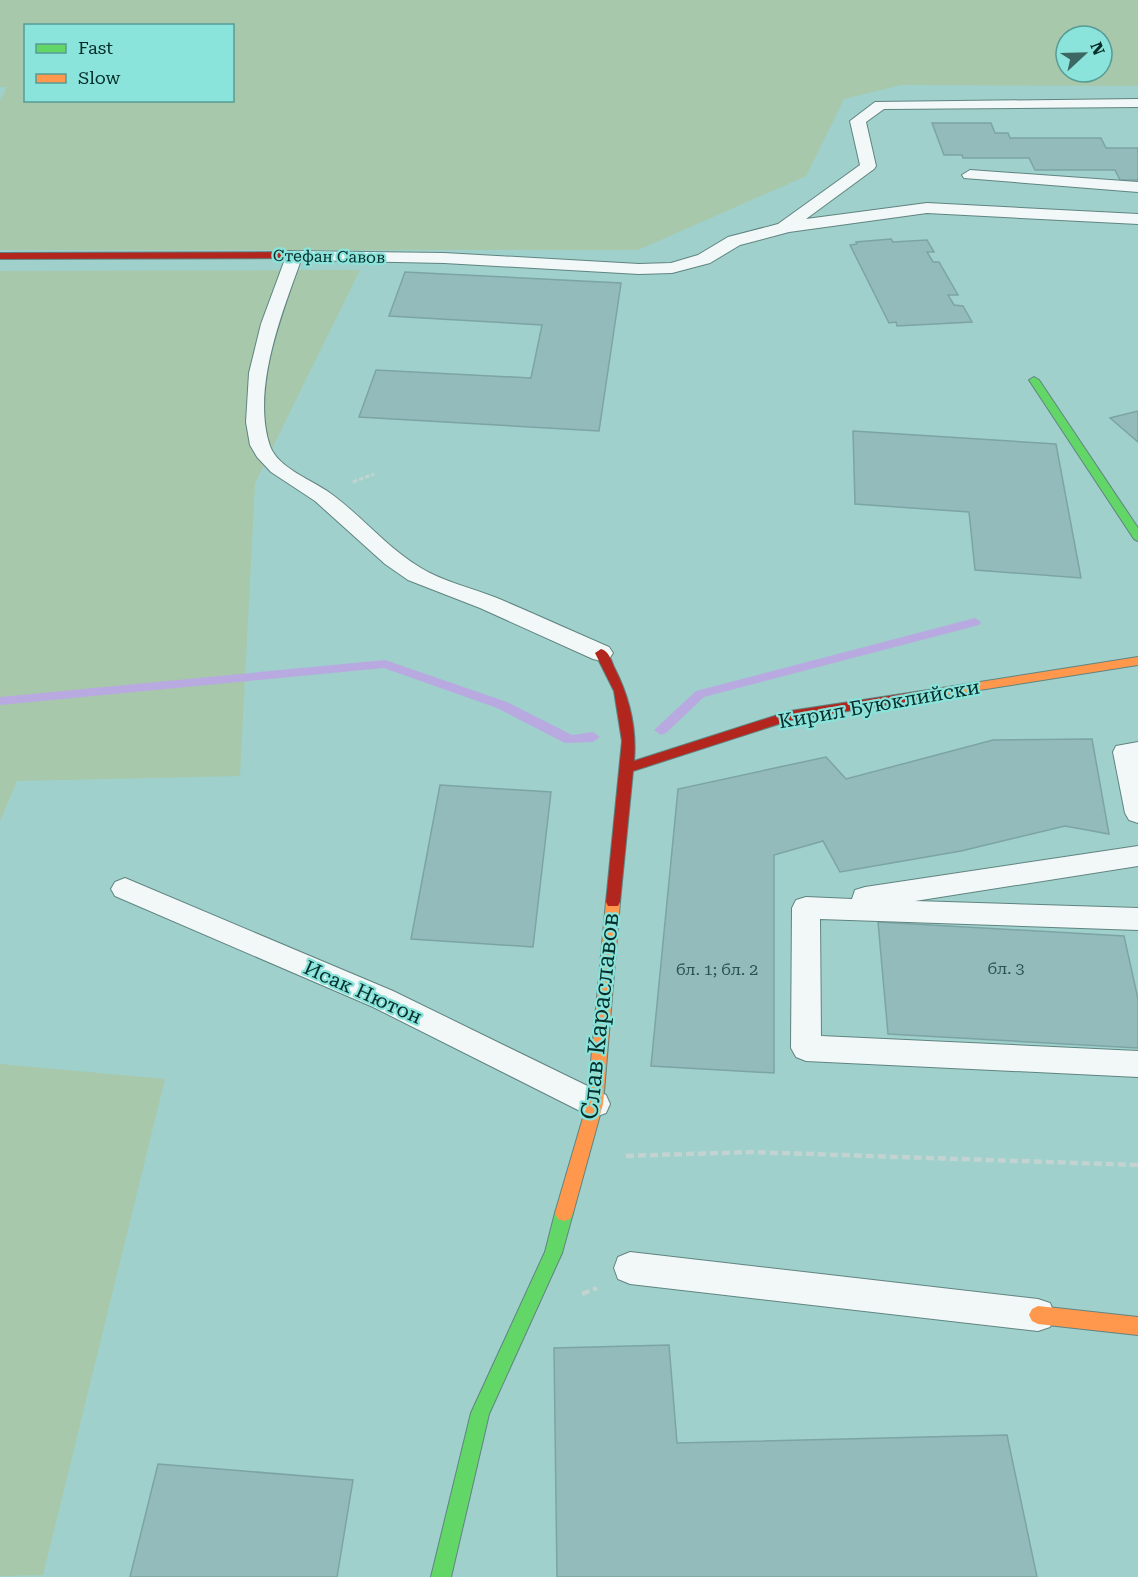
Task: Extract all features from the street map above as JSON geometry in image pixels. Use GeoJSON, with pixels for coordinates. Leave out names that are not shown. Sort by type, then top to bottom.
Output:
{"type":"FeatureCollection","features":[{"type":"Feature","properties":{"kind":"street","name":"Стефан Савов"},"geometry":{"type":"LineString","coordinates":[[0,256],[294,255]]}},
{"type":"Feature","properties":{"kind":"street"},"geometry":{"type":"LineString","coordinates":[[1034,380],[1138,537]]}},
{"type":"Feature","properties":{"kind":"street","name":"Слав Караславов"},"geometry":{"type":"LineString","coordinates":[[441,1577],[480,1413],[553,1252],[596,1104],[629,741],[620,691],[601,653]]}},
{"type":"Feature","properties":{"kind":"street","name":"Кирил Буюклийски"},"geometry":{"type":"LineString","coordinates":[[625,769],[790,716],[1138,661]]}},
{"type":"Feature","properties":{"kind":"street"},"geometry":{"type":"LineString","coordinates":[[1038,1315],[1138,1326]]}},
{"type":"Feature","properties":{"kind":"lane"},"geometry":{"type":"LineString","coordinates":[[784,228],[868,166],[858,122],[880,105],[1138,103]]}},
{"type":"Feature","properties":{"kind":"lane"},"geometry":{"type":"LineString","coordinates":[[970,175],[1138,188]]}},
{"type":"Feature","properties":{"kind":"lane","name":"Стефан Савов"},"geometry":{"type":"LineString","coordinates":[[294,255],[444,258],[657,270],[696,262],[734,241],[784,228],[927,208],[1138,219]]}},
{"type":"Feature","properties":{"kind":"lane"},"geometry":{"type":"LineString","coordinates":[[294,255],[270,320],[256,389],[257,428],[261,448],[276,466],[345,515],[414,574],[440,587],[487,603],[601,653]]}},
{"type":"Feature","properties":{"kind":"lane"},"geometry":{"type":"LineString","coordinates":[[1138,750],[1125,752],[1138,813]]}},
{"type":"Feature","properties":{"kind":"lane"},"geometry":{"type":"LineString","coordinates":[[806,908],[1138,856]]}},
{"type":"Feature","properties":{"kind":"lane","name":"Исак Нютон"},"geometry":{"type":"LineString","coordinates":[[125,890],[383,999],[596,1104]]}},
{"type":"Feature","properties":{"kind":"lane"},"geometry":{"type":"LineString","coordinates":[[806,908],[1138,919]]}},
{"type":"Feature","properties":{"kind":"lane"},"geometry":{"type":"LineString","coordinates":[[806,908],[806,1048],[1138,1064]]}},
{"type":"Feature","properties":{"kind":"lane"},"geometry":{"type":"LineString","coordinates":[[630,1268],[1038,1315]]}},
{"type":"Feature","properties":{"kind":"path"},"geometry":{"type":"LineString","coordinates":[[580,1158],[751,1152],[1138,1165]]}},
{"type":"Feature","properties":{"kind":"green space"},"geometry":{"type":"Polygon","coordinates":[[[0,0],[1138,0],[1138,86],[901,85],[844,99],[806,176],[638,250],[0,250],[0,101],[7,87],[0,87],[0,0]]]}},
{"type":"Feature","properties":{"kind":"green space"},"geometry":{"type":"Polygon","coordinates":[[[360,270],[255,483],[240,776],[17,781],[0,821],[0,271],[360,270]]]}},
{"type":"Feature","properties":{"kind":"green space"},"geometry":{"type":"Polygon","coordinates":[[[0,1064],[165,1079],[43,1575],[0,1576],[0,1064]]]}},
{"type":"Feature","properties":{"kind":"building"},"geometry":{"type":"Polygon","coordinates":[[[932,123],[991,123],[995,133],[1008,133],[1010,138],[1101,138],[1106,148],[1138,148],[1138,180],[1120,180],[1115,170],[1035,170],[1029,158],[963,158],[962,155],[944,155],[932,123]]]}},
{"type":"Feature","properties":{"kind":"building"},"geometry":{"type":"Polygon","coordinates":[[[891,239],[893,242],[927,240],[934,252],[927,252],[933,262],[939,262],[958,295],[948,295],[954,305],[963,306],[972,322],[897,326],[896,322],[889,323],[850,245],[857,244],[856,242],[891,239]]]}},
{"type":"Feature","properties":{"kind":"building"},"geometry":{"type":"Polygon","coordinates":[[[405,272],[621,283],[599,431],[359,417],[376,370],[531,378],[542,325],[389,316],[405,272]]]}},
{"type":"Feature","properties":{"kind":"building"},"geometry":{"type":"Polygon","coordinates":[[[1138,411],[1138,442],[1110,418],[1138,411]]]}},
{"type":"Feature","properties":{"kind":"building"},"geometry":{"type":"Polygon","coordinates":[[[853,431],[1056,444],[1081,578],[975,570],[969,512],[855,504],[853,431]]]}},
{"type":"Feature","properties":{"kind":"building"},"geometry":{"type":"Polygon","coordinates":[[[1092,739],[1109,834],[1065,826],[961,851],[840,872],[823,841],[774,855],[774,1073],[651,1066],[678,789],[826,757],[846,779],[993,740],[1092,739]]]}},
{"type":"Feature","properties":{"kind":"building"},"geometry":{"type":"Polygon","coordinates":[[[440,785],[551,792],[533,947],[411,939],[440,785]]]}},
{"type":"Feature","properties":{"kind":"building"},"geometry":{"type":"Polygon","coordinates":[[[878,922],[1124,936],[1138,999],[1138,1048],[888,1034],[878,922]]]}},
{"type":"Feature","properties":{"kind":"building"},"geometry":{"type":"Polygon","coordinates":[[[669,1345],[677,1443],[1007,1435],[1037,1577],[557,1577],[554,1348],[669,1345]]]}},
{"type":"Feature","properties":{"kind":"building"},"geometry":{"type":"Polygon","coordinates":[[[158,1464],[353,1480],[337,1577],[130,1577],[158,1464]]]}},
{"type":"Feature","properties":{"kind":"waterway"},"geometry":{"type":"LineString","coordinates":[[661,730],[700,694],[975,622]]}},
{"type":"Feature","properties":{"kind":"waterway"},"geometry":{"type":"LineString","coordinates":[[0,701],[385,664],[502,705],[570,740],[593,737]]}},
{"type":"Feature","properties":{"kind":"traffic: fast"},"geometry":{"type":"LineString","coordinates":[[1034,380],[1138,537]]}},
{"type":"Feature","properties":{"kind":"traffic: fast"},"geometry":{"type":"LineString","coordinates":[[441,1577],[480,1413],[553,1253],[564,1213]]}},
{"type":"Feature","properties":{"kind":"traffic: slow"},"geometry":{"type":"LineString","coordinates":[[935,693],[1138,661]]}},
{"type":"Feature","properties":{"kind":"traffic: slow"},"geometry":{"type":"LineString","coordinates":[[564,1213],[595,1104],[613,902]]}},
{"type":"Feature","properties":{"kind":"traffic: slow"},"geometry":{"type":"LineString","coordinates":[[1038,1315],[1138,1326]]}},
{"type":"Feature","properties":{"kind":"traffic: jam"},"geometry":{"type":"LineString","coordinates":[[0,256],[294,255]]}},
{"type":"Feature","properties":{"kind":"traffic: jam"},"geometry":{"type":"LineString","coordinates":[[601,653],[620,691],[629,741],[613,902]]}},
{"type":"Feature","properties":{"kind":"traffic: jam"},"geometry":{"type":"LineString","coordinates":[[625,769],[790,716],[935,693]]}}]}
